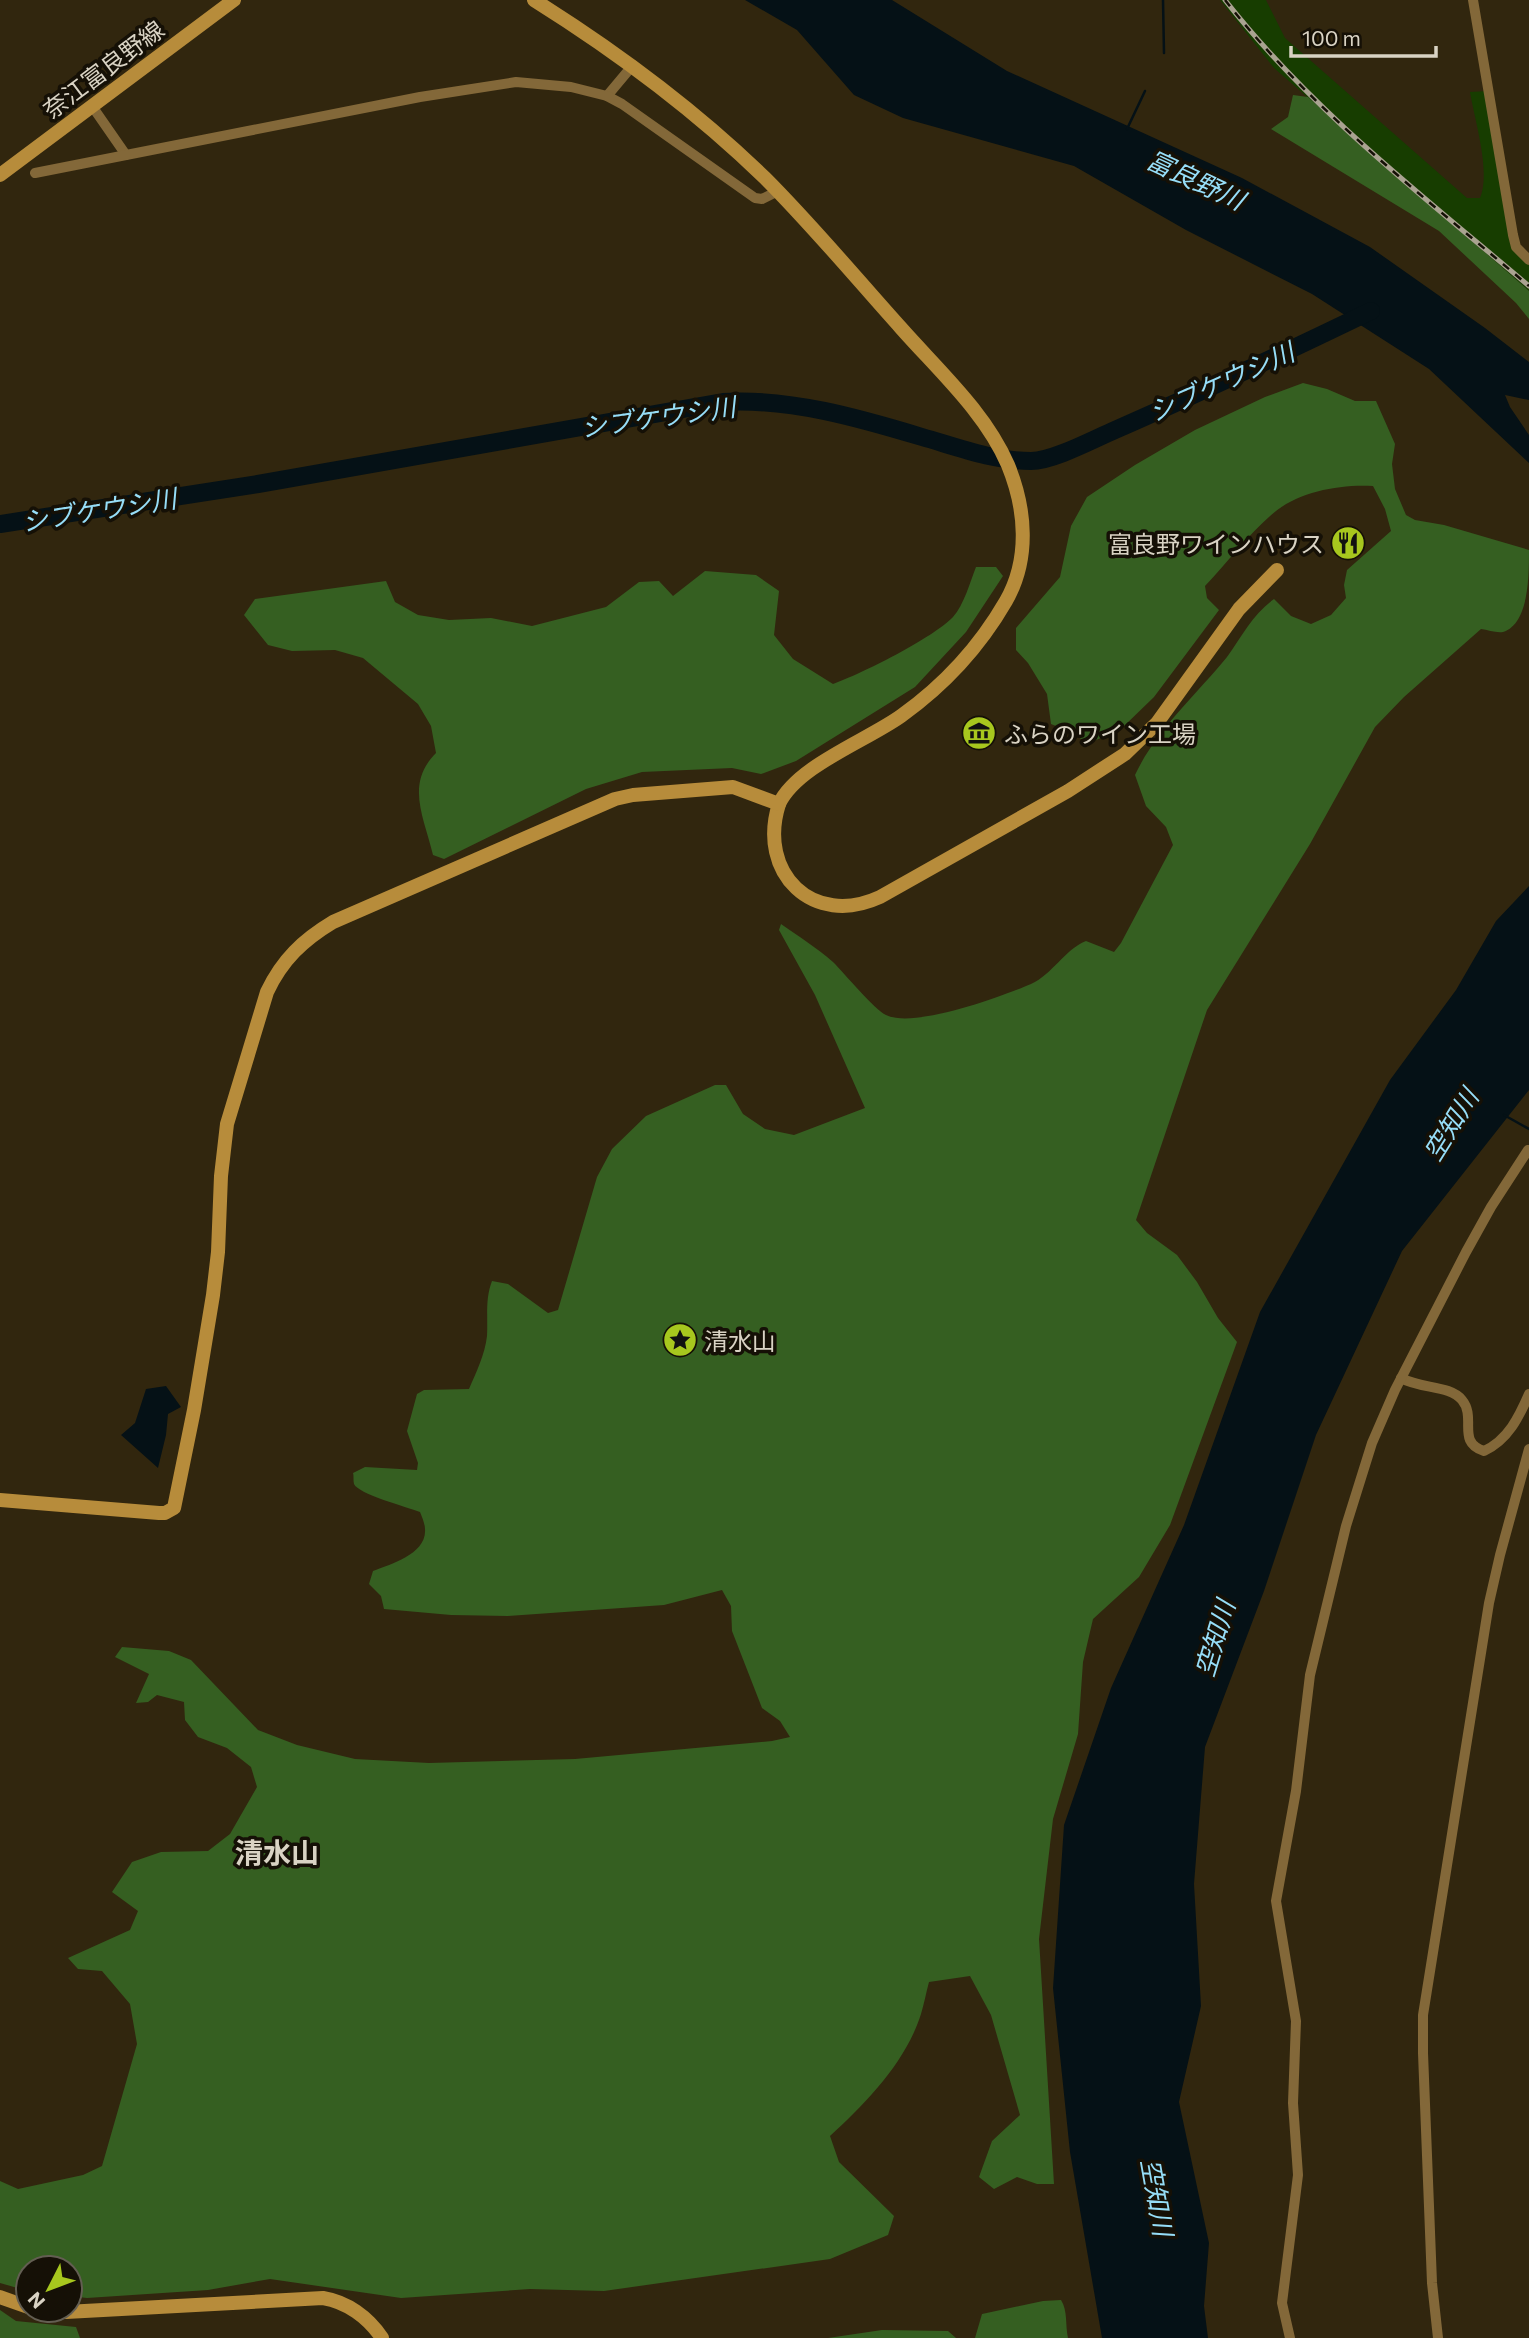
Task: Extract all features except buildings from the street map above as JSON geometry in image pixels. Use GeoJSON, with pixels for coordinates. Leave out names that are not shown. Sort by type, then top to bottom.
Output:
{"type":"FeatureCollection","features":[{"type":"Feature","properties":{"kind":"street","name":"奈江富良野線"},"geometry":{"type":"LineString","coordinates":[[0,175],[234,0]]}},
{"type":"Feature","properties":{"kind":"street"},"geometry":{"type":"LineString","coordinates":[[534,0],[633,65],[704,122],[778,191],[964,398],[985,425],[1007,463],[1017,493],[1023,524],[1020,567],[1005,602],[980,638],[939,685],[914,707],[803,775],[787,790],[779,804],[772,830],[773,844],[780,867],[794,886],[813,900],[837,906],[859,905],[880,897],[1068,791],[1125,754],[1157,723],[1234,616],[1277,570]]}},
{"type":"Feature","properties":{"kind":"street"},"geometry":{"type":"LineString","coordinates":[[1472,0],[1513,235],[1516,247],[1529,260]]}},
{"type":"Feature","properties":{"kind":"street"},"geometry":{"type":"LineString","coordinates":[[607,96],[633,65]]}},
{"type":"Feature","properties":{"kind":"street"},"geometry":{"type":"LineString","coordinates":[[35,173],[496,83],[536,83],[571,87],[607,96],[660,129],[755,198],[762,199],[778,191]]}},
{"type":"Feature","properties":{"kind":"street"},"geometry":{"type":"LineString","coordinates":[[92,106],[126,155]]}},
{"type":"Feature","properties":{"kind":"street"},"geometry":{"type":"LineString","coordinates":[[0,1500],[159,1513],[174,1508],[183,1473],[211,1308],[218,1252],[221,1176],[227,1124],[267,992],[291,952],[333,922],[615,799],[633,795],[733,787],[779,804]]}},
{"type":"Feature","properties":{"kind":"street"},"geometry":{"type":"LineString","coordinates":[[1290,2338],[1282,2303],[1298,2175],[1293,2094],[1296,2021],[1276,1901],[1296,1791],[1310,1675],[1346,1526],[1372,1443],[1401,1378],[1491,1207],[1528,1150]]}},
{"type":"Feature","properties":{"kind":"street"},"geometry":{"type":"LineString","coordinates":[[1401,1378],[1426,1388],[1441,1388],[1461,1398],[1467,1406],[1470,1442],[1485,1451],[1494,1447],[1507,1434],[1520,1416],[1529,1394]]}},
{"type":"Feature","properties":{"kind":"street"},"geometry":{"type":"LineString","coordinates":[[1438,2338],[1432,2283],[1423,2015],[1489,1603],[1529,1449]]}},
{"type":"Feature","properties":{"kind":"street"},"geometry":{"type":"LineString","coordinates":[[84,2311],[323,2298],[354,2310],[382,2338]]}},
{"type":"Feature","properties":{"kind":"green space"},"geometry":{"type":"Polygon","coordinates":[[[1220,0],[1266,0],[1285,38],[1467,198],[1480,198],[1484,174],[1470,92],[1488,91],[1513,235],[1529,260],[1529,291],[1274,68],[1220,0]]]}},
{"type":"Feature","properties":{"kind":"green space"},"geometry":{"type":"Polygon","coordinates":[[[1293,95],[1308,97],[1529,291],[1529,319],[1516,303],[1439,231],[1271,129],[1288,117],[1293,95]]]}},
{"type":"Feature","properties":{"kind":"green space"},"geometry":{"type":"Polygon","coordinates":[[[1303,383],[1327,389],[1355,401],[1376,401],[1395,444],[1392,464],[1395,489],[1406,515],[1415,520],[1444,525],[1529,550],[1528,585],[1523,609],[1512,627],[1503,632],[1481,629],[1404,697],[1375,727],[1310,844],[1207,1010],[1136,1220],[1147,1233],[1177,1255],[1237,1342],[1170,1525],[1139,1577],[1093,1619],[1083,1662],[1078,1734],[1053,1819],[1039,1939],[1054,2184],[1037,2184],[1017,2177],[994,2189],[979,2177],[992,2141],[1020,2115],[991,2015],[970,1976],[929,1982],[921,2014],[906,2049],[871,2096],[830,2136],[839,2162],[894,2216],[888,2235],[830,2259],[604,2291],[530,2289],[401,2298],[270,2279],[208,2290],[87,2298],[84,2298],[84,2254],[14,2254],[14,2287],[0,2283],[0,2181],[18,2189],[83,2175],[102,2166],[137,2044],[130,2004],[102,1971],[78,1969],[68,1958],[130,1930],[138,1911],[112,1892],[132,1862],[161,1852],[208,1851],[230,1834],[257,1787],[251,1767],[227,1748],[198,1737],[185,1720],[184,1702],[157,1695],[148,1702],[136,1703],[149,1674],[115,1657],[122,1647],[169,1651],[191,1660],[258,1730],[297,1745],[355,1759],[429,1763],[575,1759],[772,1741],[790,1737],[780,1721],[762,1708],[732,1631],[731,1606],[722,1590],[664,1605],[508,1616],[451,1615],[384,1609],[381,1596],[369,1584],[373,1571],[414,1551],[424,1538],[425,1529],[420,1512],[357,1488],[353,1473],[365,1467],[417,1470],[418,1463],[407,1431],[417,1394],[424,1390],[469,1389],[486,1343],[492,1281],[508,1284],[548,1313],[558,1310],[597,1177],[612,1149],[646,1116],[715,1085],[726,1085],[743,1114],[765,1129],[794,1135],[865,1108],[815,995],[779,930],[781,924],[833,962],[881,1012],[899,1018],[937,1015],[1031,984],[1039,980],[1071,950],[1086,941],[1114,952],[1173,845],[1166,827],[1146,806],[1135,775],[1144,759],[1165,728],[1227,657],[1254,618],[1274,599],[1291,616],[1311,624],[1331,615],[1346,598],[1344,585],[1347,570],[1391,531],[1385,509],[1373,486],[1361,486],[1322,490],[1297,498],[1276,511],[1205,586],[1207,598],[1219,610],[1154,697],[1121,729],[1085,745],[1078,735],[1051,724],[1047,694],[1028,663],[1016,650],[1016,628],[1060,577],[1071,526],[1087,497],[1195,430],[1265,397],[1303,383]]]}},
{"type":"Feature","properties":{"kind":"green space"},"geometry":{"type":"Polygon","coordinates":[[[976,567],[996,567],[1003,576],[966,632],[915,687],[796,761],[761,774],[732,768],[642,772],[586,789],[444,859],[433,855],[419,801],[421,777],[436,753],[431,726],[418,704],[363,658],[335,650],[292,651],[268,645],[244,615],[255,599],[386,581],[395,602],[418,615],[449,620],[491,618],[532,626],[606,607],[639,582],[659,581],[673,596],[705,571],[756,575],[779,591],[774,635],[793,659],[833,684],[896,655],[930,635],[953,617],[976,567]]]}},
{"type":"Feature","properties":{"kind":"green space"},"geometry":{"type":"Polygon","coordinates":[[[1061,2300],[1066,2313],[1068,2338],[975,2338],[982,2314],[1043,2301],[1061,2300]]]}},
{"type":"Feature","properties":{"kind":"green space"},"geometry":{"type":"Polygon","coordinates":[[[0,2310],[14,2320],[14,2324],[76,2327],[80,2338],[0,2338],[0,2310]]]}},
{"type":"Feature","properties":{"kind":"green space"},"geometry":{"type":"Polygon","coordinates":[[[882,2330],[948,2331],[956,2338],[828,2338],[882,2330]]]}},
{"type":"Feature","properties":{"kind":"water","name":"富良野川"},"geometry":{"type":"Polygon","coordinates":[[[745,0],[892,0],[1007,71],[1242,178],[1370,247],[1529,362],[1529,400],[1505,395],[1529,435],[1529,463],[1429,369],[1312,294],[1186,230],[1074,166],[903,118],[854,95],[797,30],[745,0]]]}},
{"type":"Feature","properties":{"kind":"water","name":"空知川"},"geometry":{"type":"Polygon","coordinates":[[[1529,886],[1529,1090],[1402,1251],[1316,1435],[1264,1591],[1205,1747],[1194,1884],[1201,2006],[1179,2102],[1209,2243],[1204,2306],[1208,2338],[1102,2338],[1070,2152],[1053,1988],[1064,1825],[1111,1688],[1184,1525],[1260,1312],[1390,1080],[1456,990],[1496,921],[1529,886]]]}},
{"type":"Feature","properties":{"kind":"water"},"geometry":{"type":"Polygon","coordinates":[[[166,1386],[181,1407],[168,1414],[158,1468],[121,1435],[135,1423],[146,1389],[166,1386]]]}},
{"type":"Feature","properties":{"kind":"waterway"},"geometry":{"type":"LineString","coordinates":[[1163,0],[1164,53]]}},
{"type":"Feature","properties":{"kind":"waterway"},"geometry":{"type":"LineString","coordinates":[[1127,129],[1145,91]]}},
{"type":"Feature","properties":{"kind":"waterway","name":"シブケウシ川"},"geometry":{"type":"LineString","coordinates":[[0,524],[258,484],[723,402],[799,406],[874,423],[989,456],[1040,460],[1073,449],[1180,401],[1371,311]]}},
{"type":"Feature","properties":{"kind":"waterway"},"geometry":{"type":"LineString","coordinates":[[1504,1115],[1529,1129]]}},
{"type":"Feature","properties":{"kind":"railway"},"geometry":{"type":"LineString","coordinates":[[1225,0],[1258,40],[1331,115],[1529,286]]}},
{"type":"Feature","properties":{"kind":"place","name":"富良野ワインハウス"},"geometry":{"type":"Point","coordinates":[1348,543]}},
{"type":"Feature","properties":{"kind":"place","name":"ふらのワイン工場"},"geometry":{"type":"Point","coordinates":[979,733]}},
{"type":"Feature","properties":{"kind":"place","name":"清水山"},"geometry":{"type":"Point","coordinates":[680,1340]}},
{"type":"Feature","properties":{"kind":"district","name":"清水山"},"geometry":{"type":"Point","coordinates":[277,1852]}}]}
